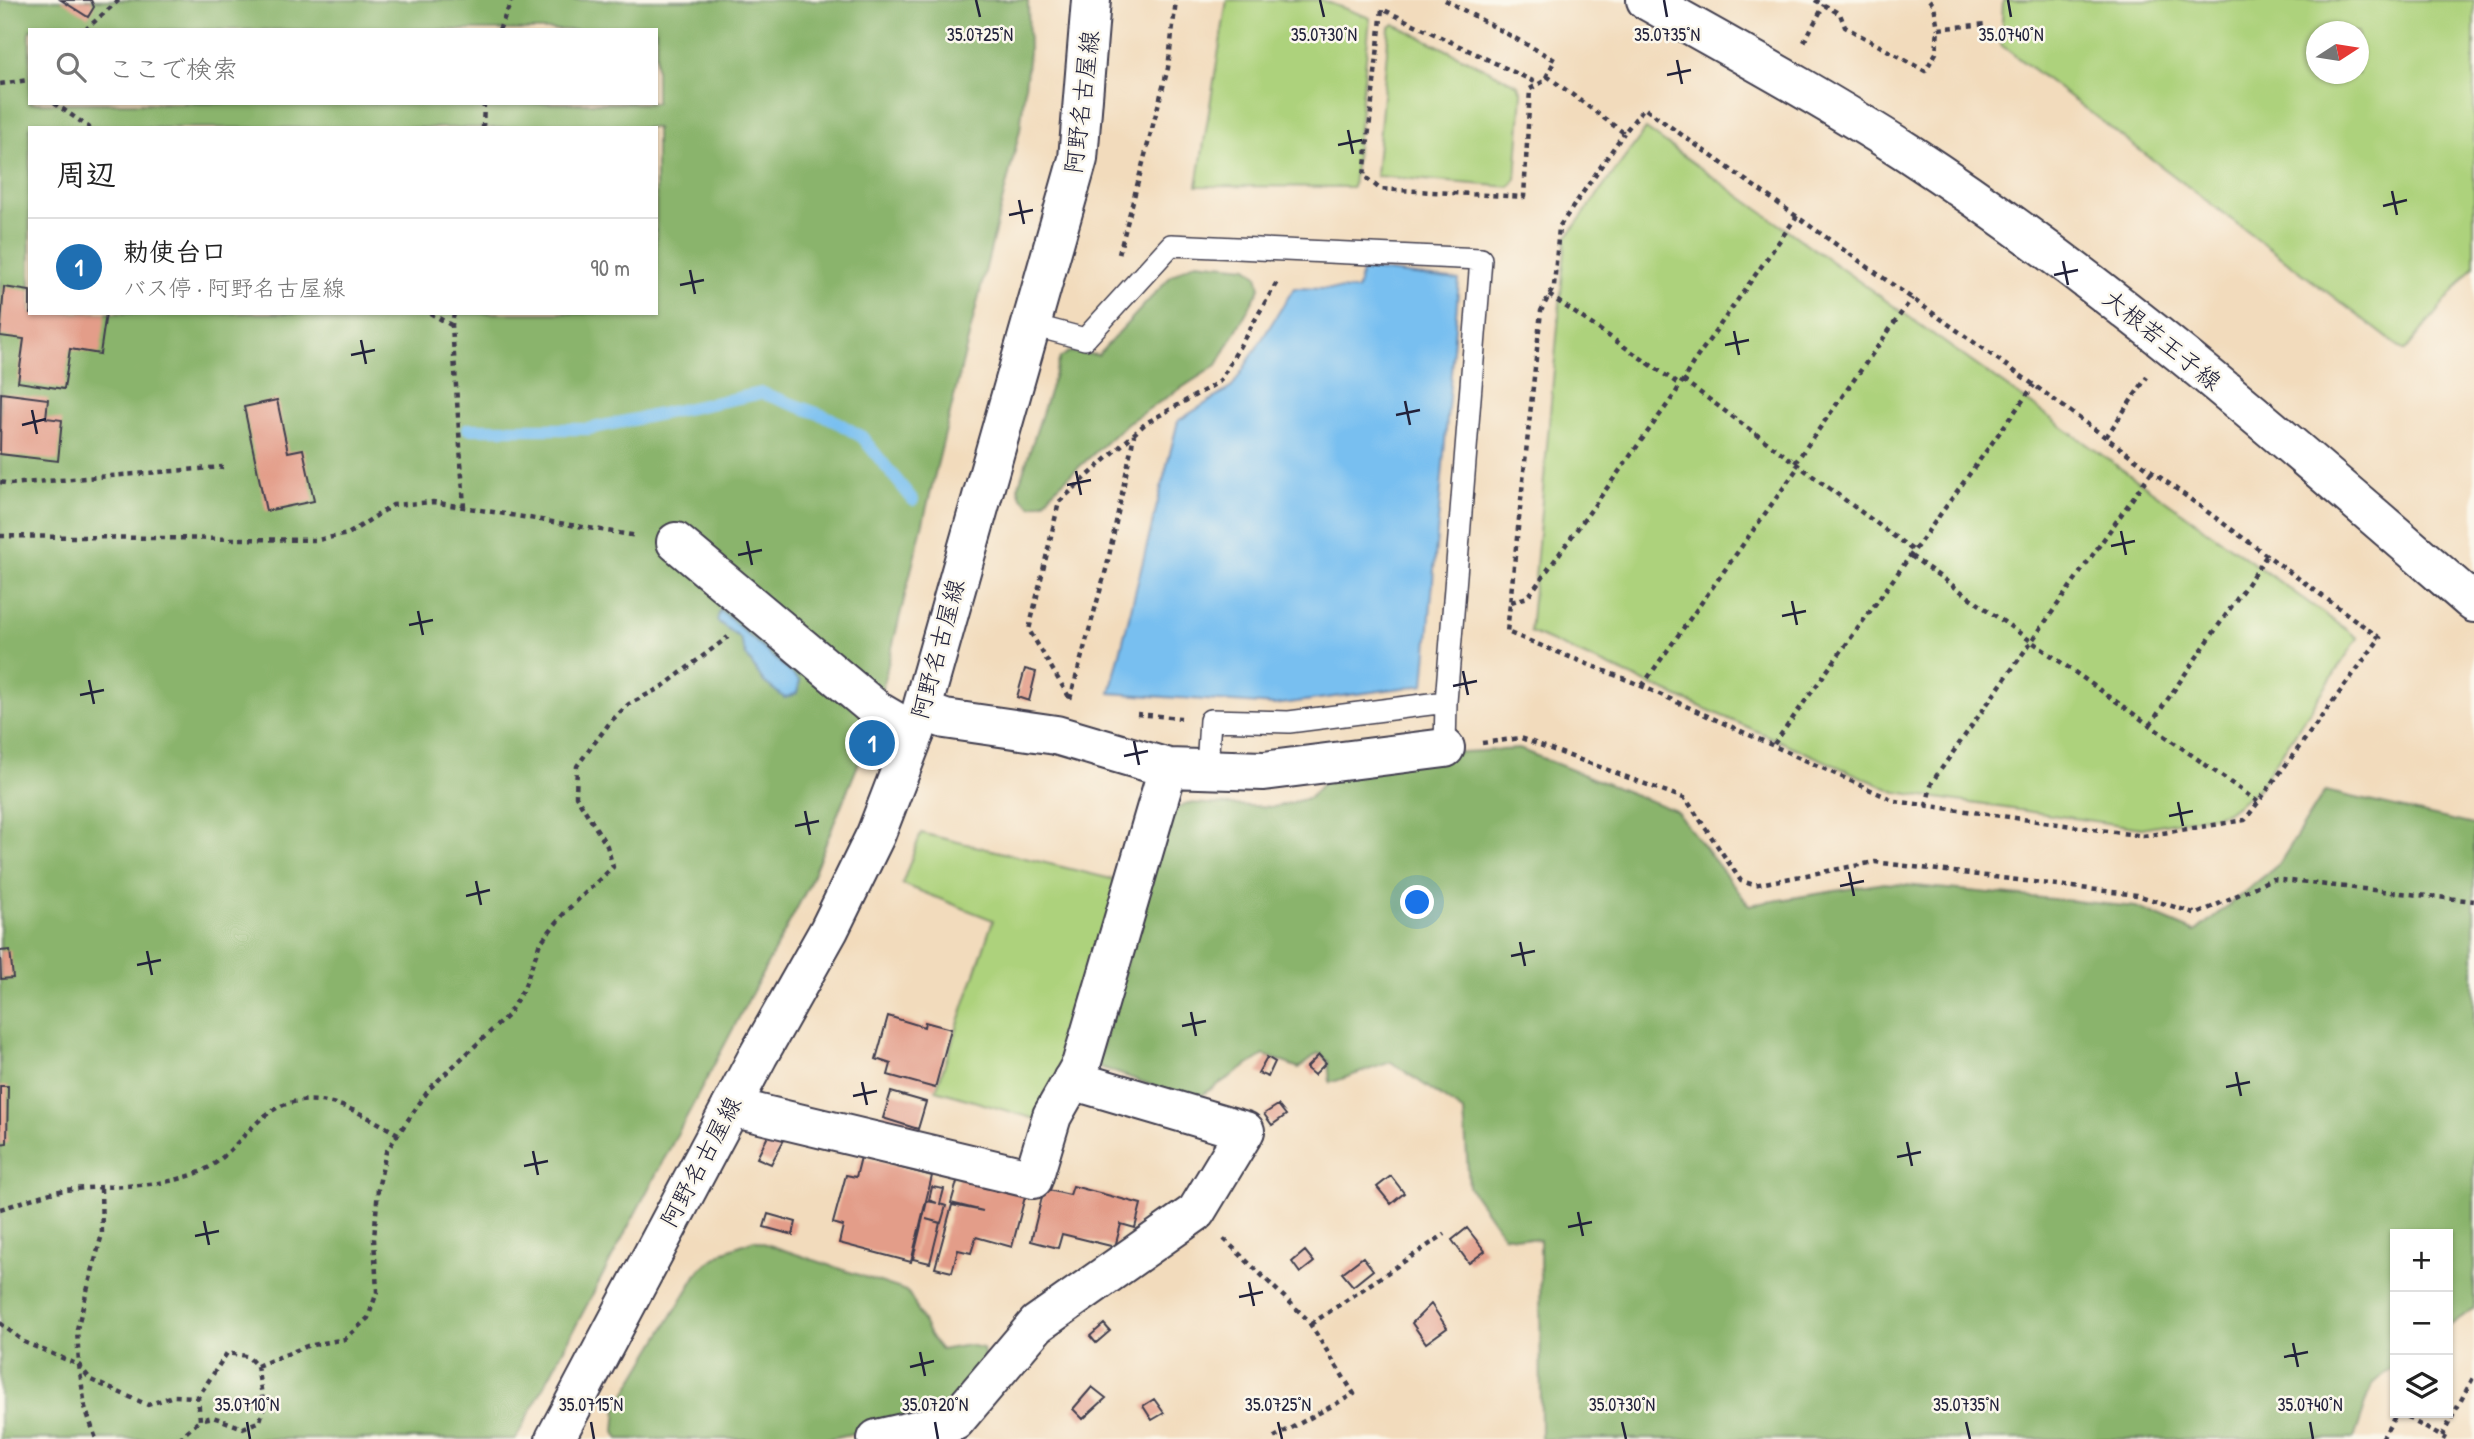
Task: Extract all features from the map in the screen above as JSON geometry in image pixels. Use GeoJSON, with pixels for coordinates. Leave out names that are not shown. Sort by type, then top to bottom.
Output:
{"type":"FeatureCollection","features":[{"type":"Feature","properties":{"kind":"street","name":"阿野名古屋線"},"geometry":{"type":"LineString","coordinates":[[555,1439],[731,1107],[829,930],[876,834],[918,722],[1078,159],[1091,0]]}},
{"type":"Feature","properties":{"kind":"street","name":"大根若王子線"},"geometry":{"type":"LineString","coordinates":[[1646,0],[1907,152],[2090,282],[2260,418],[2474,603]]}},
{"type":"Feature","properties":{"kind":"street"},"geometry":{"type":"LineString","coordinates":[[676,542],[878,712],[918,722],[945,719],[1056,735],[1168,768],[1264,771],[1445,748]]}},
{"type":"Feature","properties":{"kind":"street"},"geometry":{"type":"LineString","coordinates":[[731,1107],[1033,1179],[1052,1116],[1081,1065],[1168,768]]}},
{"type":"Feature","properties":{"kind":"street"},"geometry":{"type":"LineString","coordinates":[[877,1439],[962,1430],[1037,1324],[1196,1212],[1245,1131],[1072,1080]]}},
{"type":"Feature","properties":{"kind":"lane"},"geometry":{"type":"LineString","coordinates":[[1031,325],[1085,339],[1171,245],[1481,259],[1446,702],[1445,748]]}},
{"type":"Feature","properties":{"kind":"lane"},"geometry":{"type":"LineString","coordinates":[[1207,769],[1210,720],[1289,722],[1446,702]]}},
{"type":"Feature","properties":{"kind":"path"},"geometry":{"type":"LineString","coordinates":[[87,28],[118,0]]}},
{"type":"Feature","properties":{"kind":"path"},"geometry":{"type":"LineString","coordinates":[[500,28],[512,0]]}},
{"type":"Feature","properties":{"kind":"path"},"geometry":{"type":"LineString","coordinates":[[1114,307],[1114,273],[1168,68],[1176,0]]}},
{"type":"Feature","properties":{"kind":"path"},"geometry":{"type":"LineString","coordinates":[[1445,0],[1555,60],[1547,76],[1539,84],[1530,89],[1524,197],[1380,188],[1364,176],[1382,9],[1539,84]]}},
{"type":"Feature","properties":{"kind":"path"},"geometry":{"type":"LineString","coordinates":[[1815,0],[1840,14],[1845,27],[1925,71],[1936,53],[1938,29],[1934,5],[1928,0]]}},
{"type":"Feature","properties":{"kind":"path"},"geometry":{"type":"LineString","coordinates":[[1804,42],[1824,5]]}},
{"type":"Feature","properties":{"kind":"path"},"geometry":{"type":"LineString","coordinates":[[1938,29],[1985,24]]}},
{"type":"Feature","properties":{"kind":"path"},"geometry":{"type":"LineString","coordinates":[[1547,76],[1624,133]]}},
{"type":"Feature","properties":{"kind":"path"},"geometry":{"type":"LineString","coordinates":[[0,84],[28,80]]}},
{"type":"Feature","properties":{"kind":"path"},"geometry":{"type":"LineString","coordinates":[[56,105],[86,126]]}},
{"type":"Feature","properties":{"kind":"path"},"geometry":{"type":"LineString","coordinates":[[483,126],[484,105]]}},
{"type":"Feature","properties":{"kind":"path"},"geometry":{"type":"LineString","coordinates":[[1644,108],[2035,385],[2380,638],[2245,820],[2143,836],[1895,801],[1642,686],[1507,632],[1541,311],[1554,286],[1559,228],[1624,133],[1644,108]]}},
{"type":"Feature","properties":{"kind":"path"},"geometry":{"type":"LineString","coordinates":[[1511,602],[1528,597],[1797,216]]}},
{"type":"Feature","properties":{"kind":"path"},"geometry":{"type":"LineString","coordinates":[[1077,710],[1029,630],[1059,502],[1146,423],[1220,382],[1278,280]]}},
{"type":"Feature","properties":{"kind":"path"},"geometry":{"type":"LineString","coordinates":[[1549,295],[1681,382],[1797,465],[1912,554],[2030,640],[2258,802]]}},
{"type":"Feature","properties":{"kind":"path"},"geometry":{"type":"LineString","coordinates":[[1642,686],[1912,298]]}},
{"type":"Feature","properties":{"kind":"path"},"geometry":{"type":"LineString","coordinates":[[434,315],[452,325]]}},
{"type":"Feature","properties":{"kind":"path"},"geometry":{"type":"LineString","coordinates":[[454,315],[452,325],[464,507]]}},
{"type":"Feature","properties":{"kind":"path"},"geometry":{"type":"LineString","coordinates":[[2106,437],[2147,377]]}},
{"type":"Feature","properties":{"kind":"path"},"geometry":{"type":"LineString","coordinates":[[1774,744],[2035,385]]}},
{"type":"Feature","properties":{"kind":"path"},"geometry":{"type":"LineString","coordinates":[[1070,699],[1107,565],[1134,434]]}},
{"type":"Feature","properties":{"kind":"path"},"geometry":{"type":"LineString","coordinates":[[0,482],[10,484],[223,467]]}},
{"type":"Feature","properties":{"kind":"path"},"geometry":{"type":"LineString","coordinates":[[1926,806],[1932,782],[2152,471]]}},
{"type":"Feature","properties":{"kind":"path"},"geometry":{"type":"LineString","coordinates":[[0,536],[317,540],[348,534],[393,505],[433,502],[676,542]]}},
{"type":"Feature","properties":{"kind":"path"},"geometry":{"type":"LineString","coordinates":[[2150,725],[2267,555]]}},
{"type":"Feature","properties":{"kind":"path"},"geometry":{"type":"LineString","coordinates":[[257,1366],[307,1346],[345,1339],[368,1318],[377,1292],[374,1239],[378,1189],[386,1152],[430,1087],[507,1016],[524,988],[540,943],[566,911],[613,867],[607,846],[576,796],[577,766],[611,721],[629,704],[662,687],[721,643]]}},
{"type":"Feature","properties":{"kind":"path"},"geometry":{"type":"LineString","coordinates":[[1130,714],[1210,720]]}},
{"type":"Feature","properties":{"kind":"path"},"geometry":{"type":"LineString","coordinates":[[1445,748],[1521,738],[1686,799],[1741,881],[1754,885],[1875,862],[2137,895],[2197,914],[2272,879],[2474,901]]}},
{"type":"Feature","properties":{"kind":"path"},"geometry":{"type":"LineString","coordinates":[[0,1209],[65,1190],[155,1184],[204,1170],[261,1117],[297,1101],[323,1100],[350,1107],[398,1135]]}},
{"type":"Feature","properties":{"kind":"path"},"geometry":{"type":"LineString","coordinates":[[96,1439],[85,1407],[77,1329],[101,1243],[101,1188]]}},
{"type":"Feature","properties":{"kind":"path"},"geometry":{"type":"LineString","coordinates":[[1196,1212],[1311,1324],[1354,1394],[1271,1439]]}},
{"type":"Feature","properties":{"kind":"path"},"geometry":{"type":"LineString","coordinates":[[1311,1324],[1445,1234]]}},
{"type":"Feature","properties":{"kind":"path"},"geometry":{"type":"LineString","coordinates":[[0,1324],[24,1342],[79,1365],[91,1380],[148,1405],[173,1396],[198,1397]]}},
{"type":"Feature","properties":{"kind":"path"},"geometry":{"type":"LineString","coordinates":[[179,1439],[200,1420],[214,1417],[243,1428],[260,1421],[264,1407],[257,1366],[247,1356],[227,1353],[198,1397],[200,1420]]}},
{"type":"Feature","properties":{"kind":"path"},"geometry":{"type":"LineString","coordinates":[[2408,1418],[2444,1437],[2474,1376]]}},
{"type":"Feature","properties":{"kind":"path"},"geometry":{"type":"LineString","coordinates":[[2382,1439],[2395,1418]]}},
{"type":"Feature","properties":{"kind":"green space"},"geometry":{"type":"Polygon","coordinates":[[[0,0],[1028,0],[1029,52],[1020,130],[871,733],[807,889],[516,1439],[0,1439],[0,0]]]}},
{"type":"Feature","properties":{"kind":"green space"},"geometry":{"type":"Polygon","coordinates":[[[1227,0],[1322,0],[1370,18],[1353,187],[1197,186],[1227,0]]]}},
{"type":"Feature","properties":{"kind":"green space"},"geometry":{"type":"Polygon","coordinates":[[[2003,0],[2474,0],[2474,266],[2405,351],[2001,45],[2003,0]]]}},
{"type":"Feature","properties":{"kind":"green space"},"geometry":{"type":"Polygon","coordinates":[[[1394,24],[1518,85],[1522,93],[1516,179],[1510,187],[1376,176],[1389,28],[1394,24]]]}},
{"type":"Feature","properties":{"kind":"green space"},"geometry":{"type":"Polygon","coordinates":[[[1646,129],[2358,638],[2258,789],[2226,813],[2141,828],[1896,792],[1530,632],[1566,238],[1646,129]]]}},
{"type":"Feature","properties":{"kind":"green space"},"geometry":{"type":"Polygon","coordinates":[[[1196,262],[1247,267],[1257,275],[1260,288],[1217,365],[1127,423],[1044,502],[1031,506],[1021,497],[1018,488],[1060,358],[1069,352],[1098,355],[1171,276],[1196,262]]]}},
{"type":"Feature","properties":{"kind":"green space"},"geometry":{"type":"Polygon","coordinates":[[[1519,749],[1676,811],[1749,905],[1884,883],[2136,907],[2195,932],[2279,864],[2325,791],[2474,825],[2474,1308],[2453,1323],[2453,1229],[2390,1229],[2390,1370],[2373,1383],[2354,1439],[1541,1439],[1540,1240],[1503,1235],[1469,1187],[1464,1112],[1391,1062],[1330,1083],[1328,1061],[1318,1053],[1299,1068],[1264,1055],[1194,1100],[1097,1066],[1168,814],[1187,803],[1274,807],[1309,798],[1331,774],[1446,753],[1519,749]]]}},
{"type":"Feature","properties":{"kind":"green space"},"geometry":{"type":"Polygon","coordinates":[[[921,833],[1120,881],[1068,1062],[1039,1120],[936,1090],[993,920],[902,884],[921,833]]]}},
{"type":"Feature","properties":{"kind":"green space"},"geometry":{"type":"Polygon","coordinates":[[[754,1240],[907,1291],[941,1350],[968,1345],[983,1348],[986,1364],[950,1411],[828,1439],[619,1439],[615,1432],[617,1407],[700,1269],[725,1251],[754,1240]]]}},
{"type":"Feature","properties":{"kind":"water"},"geometry":{"type":"Polygon","coordinates":[[[1363,269],[1459,280],[1424,685],[1274,705],[1110,693],[1178,421],[1232,387],[1294,288],[1357,290],[1363,269]]]}},
{"type":"Feature","properties":{"kind":"water"},"geometry":{"type":"Polygon","coordinates":[[[720,610],[800,681],[797,693],[785,698],[764,682],[746,655],[740,638],[717,621],[720,610]]]}},
{"type":"Feature","properties":{"kind":"building"},"geometry":{"type":"Polygon","coordinates":[[[61,0],[91,0],[94,7],[88,17],[61,0]]]}},
{"type":"Feature","properties":{"kind":"building"},"geometry":{"type":"Polygon","coordinates":[[[4,287],[28,291],[28,315],[106,315],[100,354],[70,349],[64,389],[18,382],[24,339],[0,336],[4,287]]]}},
{"type":"Feature","properties":{"kind":"building"},"geometry":{"type":"Polygon","coordinates":[[[1,393],[48,399],[46,418],[62,420],[58,461],[0,454],[1,393]]]}},
{"type":"Feature","properties":{"kind":"building"},"geometry":{"type":"Polygon","coordinates":[[[277,400],[288,452],[303,449],[314,501],[266,511],[244,407],[277,400]]]}},
{"type":"Feature","properties":{"kind":"building"},"geometry":{"type":"Polygon","coordinates":[[[1025,669],[1036,672],[1029,701],[1017,697],[1025,669]]]}},
{"type":"Feature","properties":{"kind":"building"},"geometry":{"type":"Polygon","coordinates":[[[10,950],[13,978],[1,979],[0,951],[10,950]]]}},
{"type":"Feature","properties":{"kind":"building"},"geometry":{"type":"Polygon","coordinates":[[[888,1016],[924,1027],[925,1022],[951,1029],[935,1088],[888,1075],[891,1064],[876,1059],[888,1016]]]}},
{"type":"Feature","properties":{"kind":"building"},"geometry":{"type":"Polygon","coordinates":[[[1319,1055],[1326,1063],[1314,1075],[1306,1068],[1319,1055]]]}},
{"type":"Feature","properties":{"kind":"building"},"geometry":{"type":"Polygon","coordinates":[[[1267,1057],[1275,1062],[1268,1077],[1258,1073],[1267,1057]]]}},
{"type":"Feature","properties":{"kind":"building"},"geometry":{"type":"Polygon","coordinates":[[[0,1086],[8,1086],[7,1143],[0,1144],[0,1086]]]}},
{"type":"Feature","properties":{"kind":"building"},"geometry":{"type":"Polygon","coordinates":[[[891,1092],[926,1102],[918,1129],[883,1118],[891,1092]]]}},
{"type":"Feature","properties":{"kind":"building"},"geometry":{"type":"Polygon","coordinates":[[[1278,1105],[1286,1115],[1272,1125],[1264,1114],[1278,1105]]]}},
{"type":"Feature","properties":{"kind":"building"},"geometry":{"type":"Polygon","coordinates":[[[771,1130],[785,1138],[771,1164],[757,1158],[771,1130]]]}},
{"type":"Feature","properties":{"kind":"building"},"geometry":{"type":"Polygon","coordinates":[[[861,1157],[932,1176],[911,1262],[839,1243],[843,1226],[833,1223],[846,1175],[856,1177],[861,1157]]]}},
{"type":"Feature","properties":{"kind":"building"},"geometry":{"type":"Polygon","coordinates":[[[959,1175],[1026,1193],[1012,1247],[976,1237],[971,1253],[958,1250],[952,1272],[935,1268],[952,1205],[983,1211],[951,1203],[959,1175]]]}},
{"type":"Feature","properties":{"kind":"building"},"geometry":{"type":"Polygon","coordinates":[[[1391,1176],[1404,1193],[1391,1204],[1377,1187],[1391,1176]]]}},
{"type":"Feature","properties":{"kind":"building"},"geometry":{"type":"Polygon","coordinates":[[[1073,1186],[1141,1204],[1135,1228],[1121,1224],[1115,1247],[1062,1234],[1058,1248],[1031,1241],[1044,1189],[1070,1195],[1073,1186]]]}},
{"type":"Feature","properties":{"kind":"building"},"geometry":{"type":"Polygon","coordinates":[[[932,1187],[944,1189],[940,1204],[946,1206],[941,1223],[926,1219],[940,1223],[930,1263],[913,1259],[927,1201],[937,1203],[929,1200],[932,1187]]]}},
{"type":"Feature","properties":{"kind":"building"},"geometry":{"type":"Polygon","coordinates":[[[768,1214],[796,1222],[793,1235],[764,1227],[768,1214]]]}},
{"type":"Feature","properties":{"kind":"building"},"geometry":{"type":"Polygon","coordinates":[[[1467,1228],[1485,1251],[1469,1263],[1452,1240],[1467,1228]]]}},
{"type":"Feature","properties":{"kind":"building"},"geometry":{"type":"Polygon","coordinates":[[[1305,1251],[1314,1262],[1300,1273],[1292,1262],[1305,1251]]]}},
{"type":"Feature","properties":{"kind":"building"},"geometry":{"type":"Polygon","coordinates":[[[1363,1257],[1373,1270],[1353,1286],[1342,1273],[1363,1257]]]}},
{"type":"Feature","properties":{"kind":"building"},"geometry":{"type":"Polygon","coordinates":[[[1431,1304],[1447,1328],[1426,1343],[1412,1323],[1431,1304]]]}},
{"type":"Feature","properties":{"kind":"building"},"geometry":{"type":"Polygon","coordinates":[[[1104,1324],[1110,1331],[1096,1343],[1090,1336],[1104,1324]]]}},
{"type":"Feature","properties":{"kind":"building"},"geometry":{"type":"Polygon","coordinates":[[[1092,1387],[1106,1398],[1083,1419],[1073,1409],[1092,1387]]]}},
{"type":"Feature","properties":{"kind":"building"},"geometry":{"type":"Polygon","coordinates":[[[1154,1399],[1164,1413],[1152,1420],[1143,1406],[1154,1399]]]}},
{"type":"Feature","properties":{"kind":"waterway"},"geometry":{"type":"LineString","coordinates":[[468,429],[588,429],[762,393],[830,418],[862,437],[913,500]]}},
{"type":"Feature","properties":{"kind":"place","name":"勅使台口"},"geometry":{"type":"Point","coordinates":[872,743]}}]}
